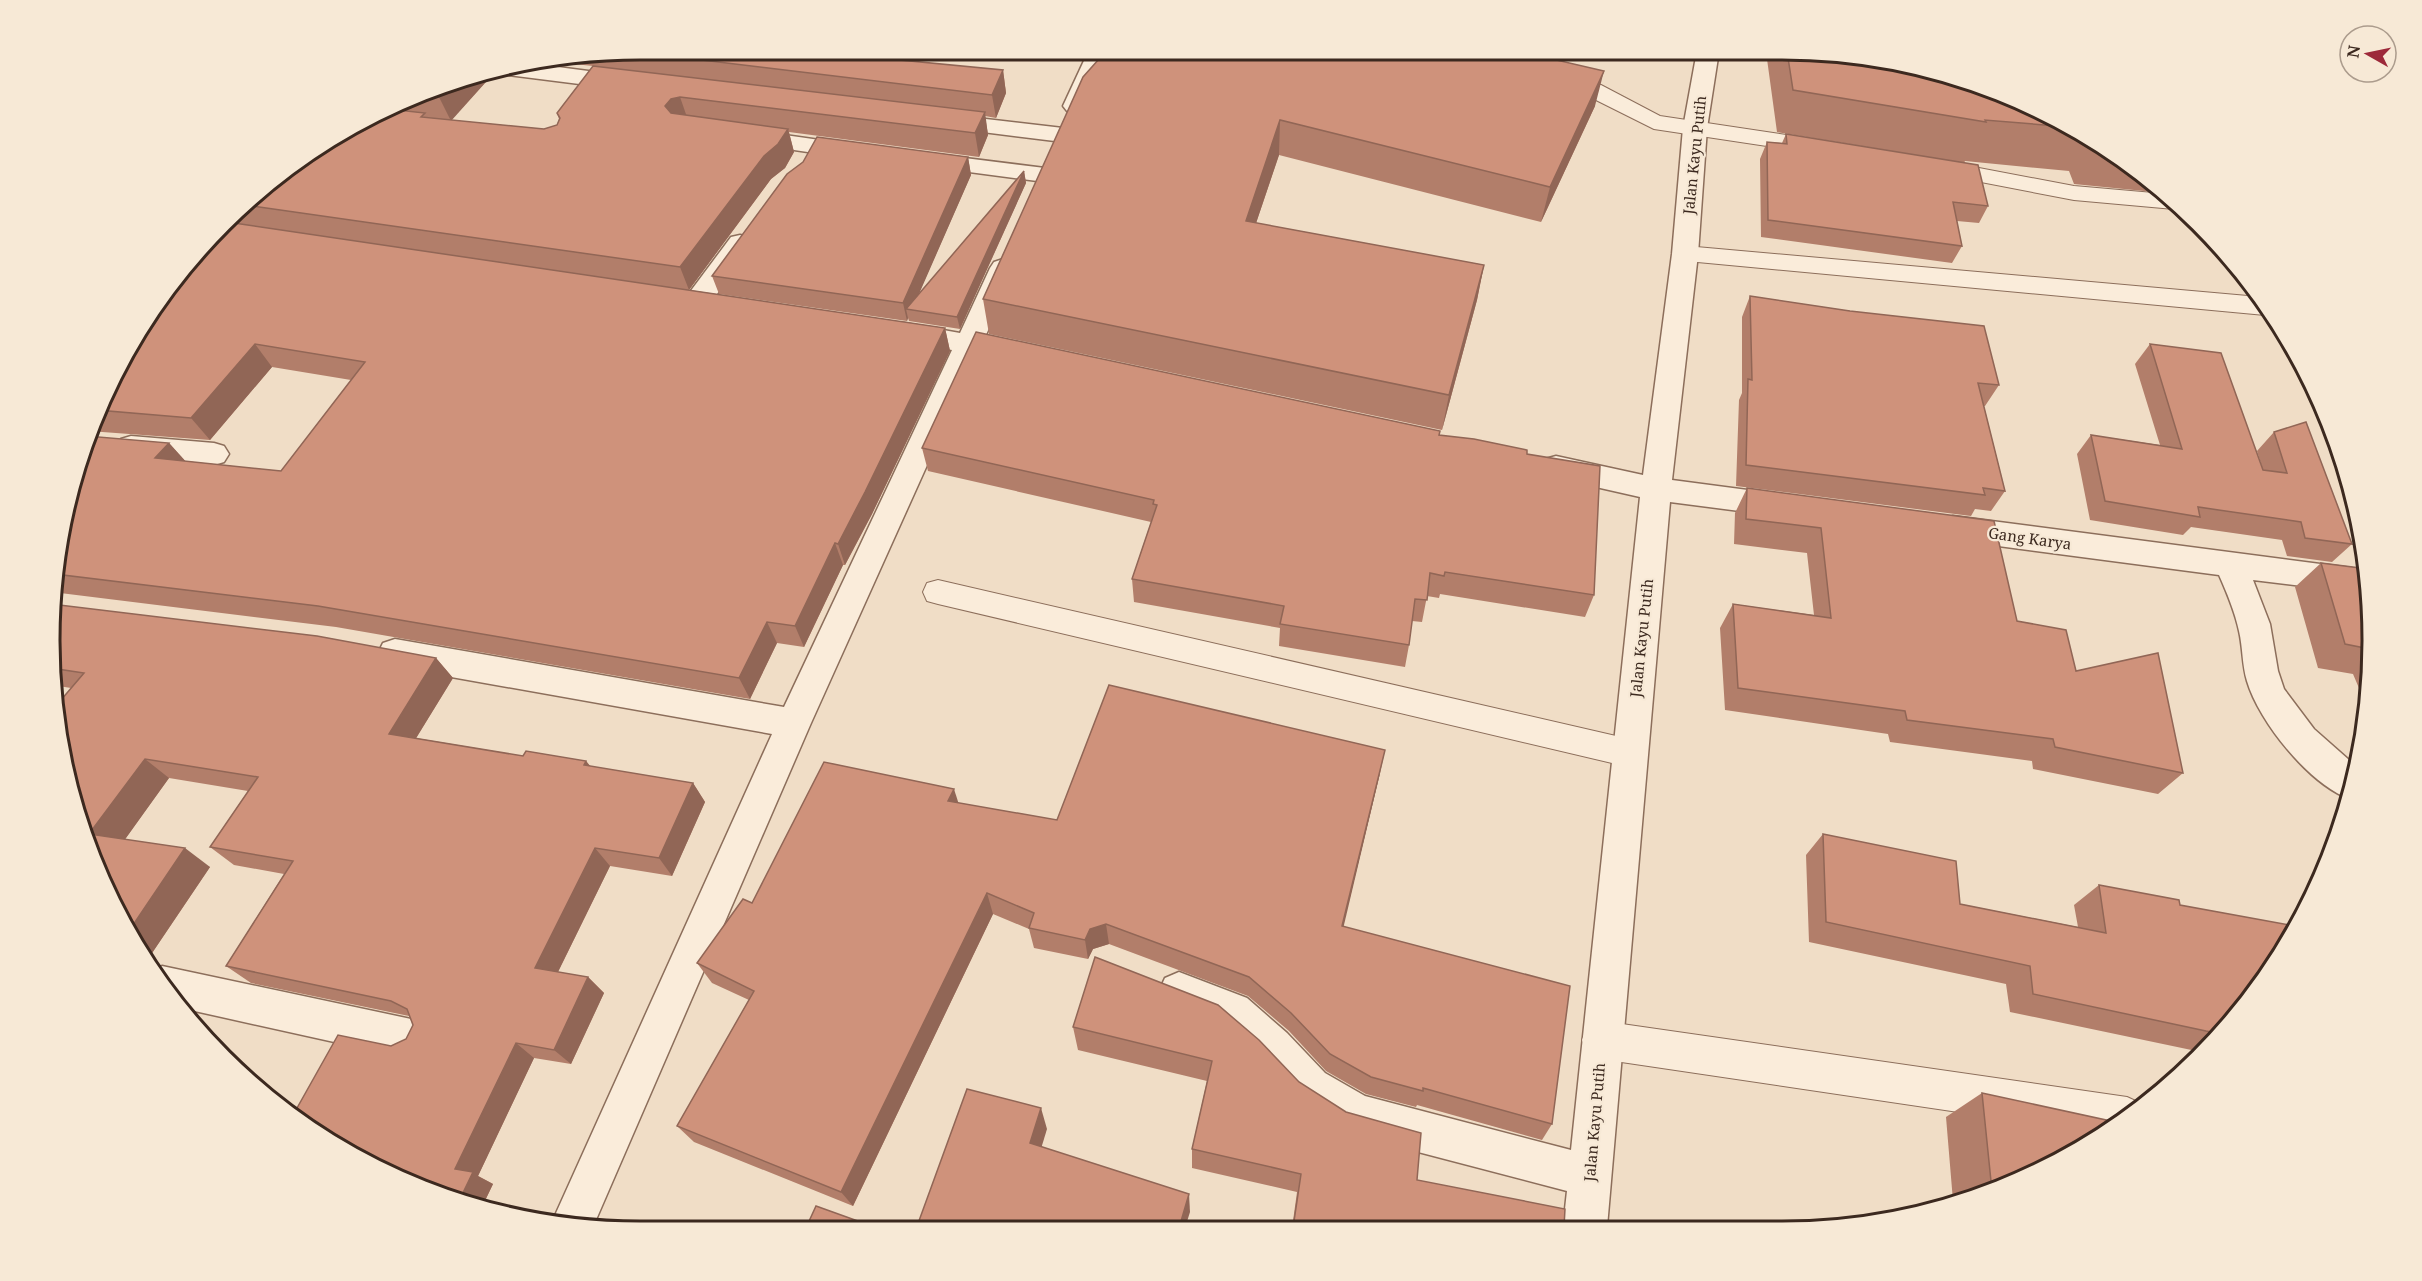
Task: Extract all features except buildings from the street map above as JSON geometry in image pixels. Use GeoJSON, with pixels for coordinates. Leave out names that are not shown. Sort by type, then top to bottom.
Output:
{"type":"FeatureCollection","features":[{"type":"Feature","properties":{"kind":"street"},"geometry":{"type":"LineString","coordinates":[[1031,207],[1096,60]]}},
{"type":"Feature","properties":{"kind":"street","name":"Jalan Kayu Putih"},"geometry":{"type":"LineString","coordinates":[[1585,1221],[1656,489],[1684,254],[1695,128],[1706,60]]}},
{"type":"Feature","properties":{"kind":"street"},"geometry":{"type":"LineString","coordinates":[[527,71],[653,86]]}},
{"type":"Feature","properties":{"kind":"street"},"geometry":{"type":"LineString","coordinates":[[926,119],[1063,135]]}},
{"type":"Feature","properties":{"kind":"street"},"geometry":{"type":"LineString","coordinates":[[732,135],[793,133],[807,156],[894,156],[1045,175]]}},
{"type":"Feature","properties":{"kind":"street"},"geometry":{"type":"LineString","coordinates":[[697,302],[751,227]]}},
{"type":"Feature","properties":{"kind":"street"},"geometry":{"type":"LineString","coordinates":[[575,1217],[794,723],[1017,238]]}},
{"type":"Feature","properties":{"kind":"street"},"geometry":{"type":"LineString","coordinates":[[875,328],[970,342],[1040,357]]}},
{"type":"Feature","properties":{"kind":"street"},"geometry":{"type":"LineString","coordinates":[[108,445],[214,454]]}},
{"type":"Feature","properties":{"kind":"street"},"geometry":{"type":"LineString","coordinates":[[1528,461],[1656,489],[1808,509]]}},
{"type":"Feature","properties":{"kind":"street","name":"Gang Karya"},"geometry":{"type":"LineString","coordinates":[[1926,524],[2359,581]]}},
{"type":"Feature","properties":{"kind":"street"},"geometry":{"type":"LineString","coordinates":[[2230,565],[2256,634],[2264,684],[2282,715],[2303,740],[2345,780]]}},
{"type":"Feature","properties":{"kind":"street"},"geometry":{"type":"LineString","coordinates":[[371,649],[794,723]]}},
{"type":"Feature","properties":{"kind":"street"},"geometry":{"type":"LineString","coordinates":[[1140,976],[1233,1012],[1273,1047],[1311,1087],[1357,1115],[1589,1176]]}},
{"type":"Feature","properties":{"kind":"street"},"geometry":{"type":"LineString","coordinates":[[176,988],[411,1039]]}},
{"type":"Feature","properties":{"kind":"lane"},"geometry":{"type":"LineString","coordinates":[[1536,77],[1593,90],[1654,122],[1843,151]]}},
{"type":"Feature","properties":{"kind":"lane"},"geometry":{"type":"LineString","coordinates":[[1911,162],[2074,193],[2160,201]]}},
{"type":"Feature","properties":{"kind":"lane"},"geometry":{"type":"LineString","coordinates":[[1684,254],[2255,305]]}},
{"type":"Feature","properties":{"kind":"lane"},"geometry":{"type":"LineString","coordinates":[[938,592],[1629,753]]}},
{"type":"Feature","properties":{"kind":"lane"},"geometry":{"type":"LineString","coordinates":[[1602,1040],[2115,1115]]}}]}
